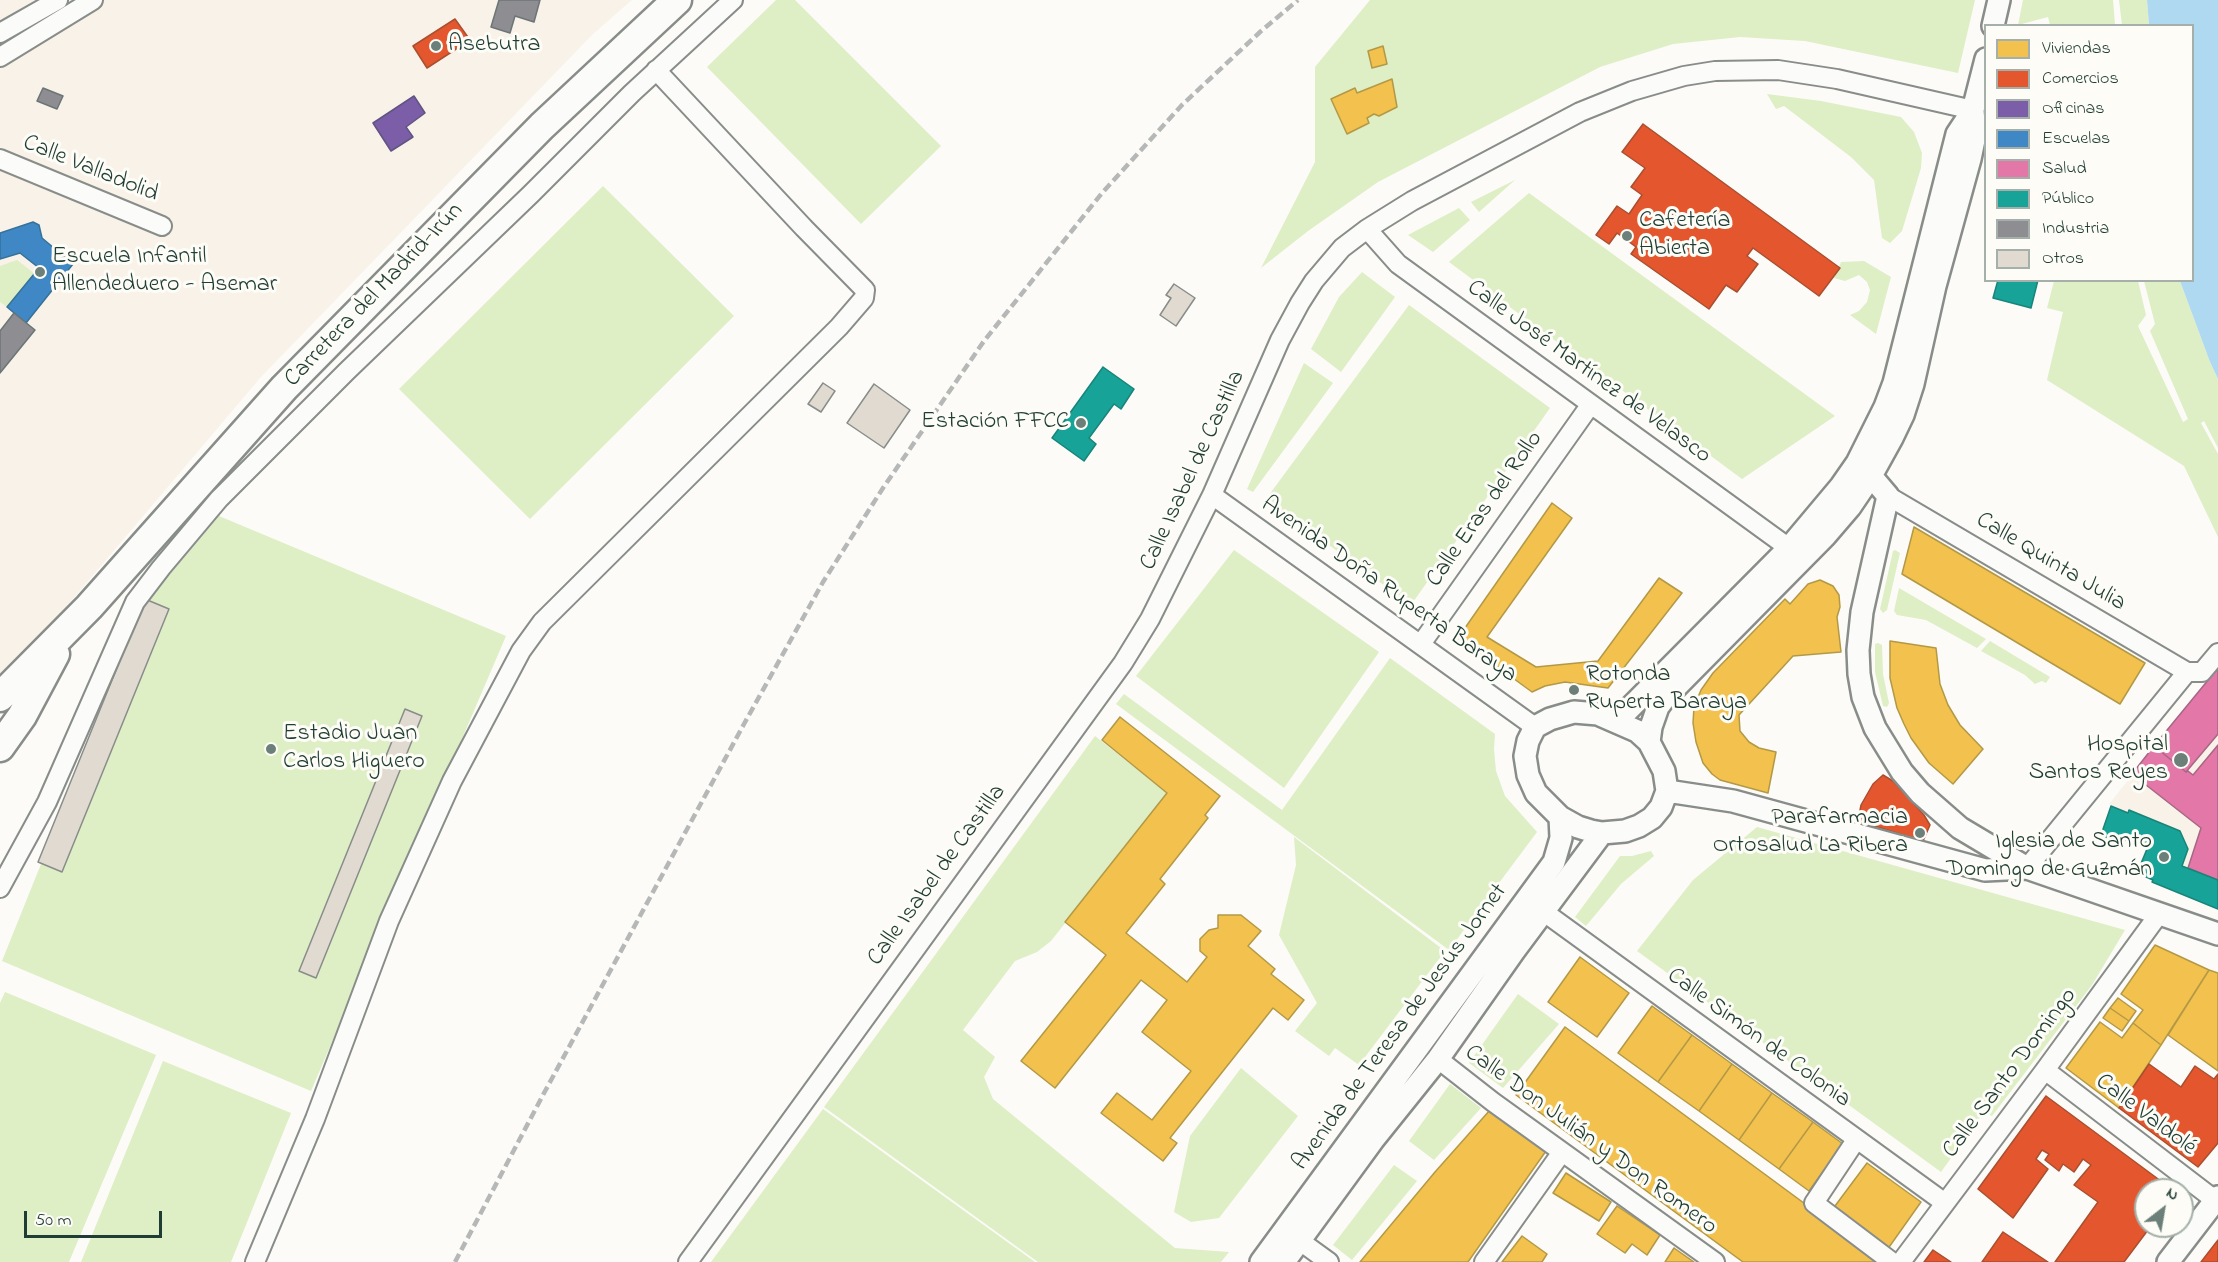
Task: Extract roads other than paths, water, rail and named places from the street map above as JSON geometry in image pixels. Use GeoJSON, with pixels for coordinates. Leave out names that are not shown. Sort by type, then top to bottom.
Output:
{"type":"FeatureCollection","features":[{"type":"Feature","properties":{"kind":"highway","name":"Carretera del Madrid-Irún"},"geometry":{"type":"LineString","coordinates":[[89,607],[284,388],[542,126],[677,0]]}},
{"type":"Feature","properties":{"kind":"highway"},"geometry":{"type":"LineString","coordinates":[[0,717],[89,607]]}},
{"type":"Feature","properties":{"kind":"highway"},"geometry":{"type":"LineString","coordinates":[[0,697],[89,607]]}},
{"type":"Feature","properties":{"kind":"highway"},"geometry":{"type":"LineString","coordinates":[[0,747],[22,716],[64,638]]}},
{"type":"Feature","properties":{"kind":"street"},"geometry":{"type":"LineString","coordinates":[[0,33],[58,0]]}},
{"type":"Feature","properties":{"kind":"street"},"geometry":{"type":"LineString","coordinates":[[30,39],[52,17],[80,0]]}},
{"type":"Feature","properties":{"kind":"street"},"geometry":{"type":"LineString","coordinates":[[0,57],[93,0]]}},
{"type":"Feature","properties":{"kind":"street"},"geometry":{"type":"LineString","coordinates":[[0,888],[47,802],[135,602],[161,568],[219,499],[347,371],[656,70],[733,0]]}},
{"type":"Feature","properties":{"kind":"street"},"geometry":{"type":"LineString","coordinates":[[1993,24],[1999,0]]}},
{"type":"Feature","properties":{"kind":"street"},"geometry":{"type":"LineString","coordinates":[[1649,742],[1651,727],[1658,707],[1664,699],[1826,535],[1850,507],[1871,476],[1899,422],[1913,384],[1935,286],[1970,159],[1975,135],[1973,110],[1984,67]]}},
{"type":"Feature","properties":{"kind":"street"},"geometry":{"type":"LineString","coordinates":[[255,1262],[315,1119],[389,921],[452,781],[521,651],[559,604],[839,327],[864,298],[865,290],[656,70]]}},
{"type":"Feature","properties":{"kind":"street","name":"Calle Isabel de Castilla"},"geometry":{"type":"LineString","coordinates":[[688,1262],[1123,663],[1150,619],[1212,495],[1281,340],[1300,303],[1335,256],[1367,229],[1412,201],[1580,112],[1632,91],[1684,76],[1715,71],[1779,70],[1837,79],[1973,110]]}},
{"type":"Feature","properties":{"kind":"street"},"geometry":{"type":"LineString","coordinates":[[1617,722],[1789,548],[1841,486],[1870,438],[1894,383],[1957,134],[1973,110]]}},
{"type":"Feature","properties":{"kind":"street","name":"Calle Valladolid"},"geometry":{"type":"LineString","coordinates":[[0,159],[162,226]]}},
{"type":"Feature","properties":{"kind":"street","name":"Calle José Martínez de Velasco"},"geometry":{"type":"LineString","coordinates":[[1367,229],[1398,264],[1789,548]]}},
{"type":"Feature","properties":{"kind":"street","name":"Calle Eras del Rollo"},"geometry":{"type":"LineString","coordinates":[[1421,644],[1591,404]]}},
{"type":"Feature","properties":{"kind":"street"},"geometry":{"type":"LineString","coordinates":[[1871,476],[1888,496],[1862,612],[1858,650],[1859,674],[1863,698],[1875,728],[1886,748],[1920,793],[1960,828],[2027,868],[2218,934]]}},
{"type":"Feature","properties":{"kind":"street","name":"Avenida Doña Ruperta Baraya"},"geometry":{"type":"LineString","coordinates":[[1212,495],[1535,727]]}},
{"type":"Feature","properties":{"kind":"street","name":"Calle Quinta Julia"},"geometry":{"type":"LineString","coordinates":[[1888,496],[2187,672]]}},
{"type":"Feature","properties":{"kind":"street"},"geometry":{"type":"LineString","coordinates":[[1667,791],[1733,801],[1984,870],[2027,868],[2187,672],[2202,672],[2218,653]]}},
{"type":"Feature","properties":{"kind":"street"},"geometry":{"type":"LineString","coordinates":[[1574,712],[1598,714],[1637,732],[1649,742],[1664,771],[1667,791],[1661,807],[1652,818],[1625,831],[1602,833],[1578,827],[1560,817],[1536,793],[1528,775],[1525,756],[1528,741],[1535,727],[1550,719],[1574,712]]}},
{"type":"Feature","properties":{"kind":"street","name":"Avenida de Teresa de Jesús Jornet"},"geometry":{"type":"LineString","coordinates":[[1261,1262],[1554,862],[1561,838],[1560,817]]}},
{"type":"Feature","properties":{"kind":"street","name":"Avenida de Teresa de Jesús Jornet"},"geometry":{"type":"LineString","coordinates":[[1284,1262],[1373,1140],[1438,1059],[1602,833]]}},
{"type":"Feature","properties":{"kind":"street","name":"Calle Simón de Colonia"},"geometry":{"type":"LineString","coordinates":[[1544,912],[1945,1203]]}},
{"type":"Feature","properties":{"kind":"street","name":"Calle Santo Domingo"},"geometry":{"type":"LineString","coordinates":[[1901,1262],[2159,914]]}},
{"type":"Feature","properties":{"kind":"street","name":"Calle Don Julián y Don Romero"},"geometry":{"type":"LineString","coordinates":[[1438,1059],[1715,1262]]}},
{"type":"Feature","properties":{"kind":"street","name":"Calle Valdolé"},"geometry":{"type":"LineString","coordinates":[[2045,1070],[2216,1199]]}},
{"type":"Feature","properties":{"kind":"street"},"geometry":{"type":"LineString","coordinates":[[1856,1140],[1814,1203],[1892,1262]]}},
{"type":"Feature","properties":{"kind":"street"},"geometry":{"type":"LineString","coordinates":[[1484,1262],[1562,1152]]}},
{"type":"Feature","properties":{"kind":"street"},"geometry":{"type":"LineString","coordinates":[[2168,1262],[2216,1199]]}},
{"type":"Feature","properties":{"kind":"street"},"geometry":{"type":"LineString","coordinates":[[1300,1241],[1329,1262]]}},
{"type":"Feature","properties":{"kind":"water"},"geometry":{"type":"Polygon","coordinates":[[[2147,0],[2218,0],[2218,379],[2180,282],[2194,282],[2194,24],[2149,24],[2147,0]]]}},
{"type":"Feature","properties":{"kind":"railway"},"geometry":{"type":"LineString","coordinates":[[455,1262],[744,724],[823,582],[883,488],[984,341],[1102,193],[1182,105],[1298,0]]}},
{"type":"Feature","properties":{"kind":"place","name":"Asebutra"},"geometry":{"type":"Point","coordinates":[436,46]}},
{"type":"Feature","properties":{"kind":"place","name":"Cafetería Abierta"},"geometry":{"type":"Point","coordinates":[1627,236]}},
{"type":"Feature","properties":{"kind":"place","name":"Escuela Infantil Allendeduero - Asemar"},"geometry":{"type":"Point","coordinates":[40,272]}},
{"type":"Feature","properties":{"kind":"place","name":"Estación FFCC"},"geometry":{"type":"Point","coordinates":[1081,423]}},
{"type":"Feature","properties":{"kind":"place","name":"Rotonda Ruperta Baraya"},"geometry":{"type":"Point","coordinates":[1574,690]}},
{"type":"Feature","properties":{"kind":"place","name":"Estadio Juan Carlos Higuero"},"geometry":{"type":"Point","coordinates":[271,749]}},
{"type":"Feature","properties":{"kind":"place","name":"Hospital Santos Reyes"},"geometry":{"type":"Point","coordinates":[2181,760]}},
{"type":"Feature","properties":{"kind":"place","name":"Parafarmacia Ortosalud La Ribera"},"geometry":{"type":"Point","coordinates":[1920,833]}},
{"type":"Feature","properties":{"kind":"place","name":"Iglesia de Santo Domingo de Guzmán"},"geometry":{"type":"Point","coordinates":[2164,857]}}]}
